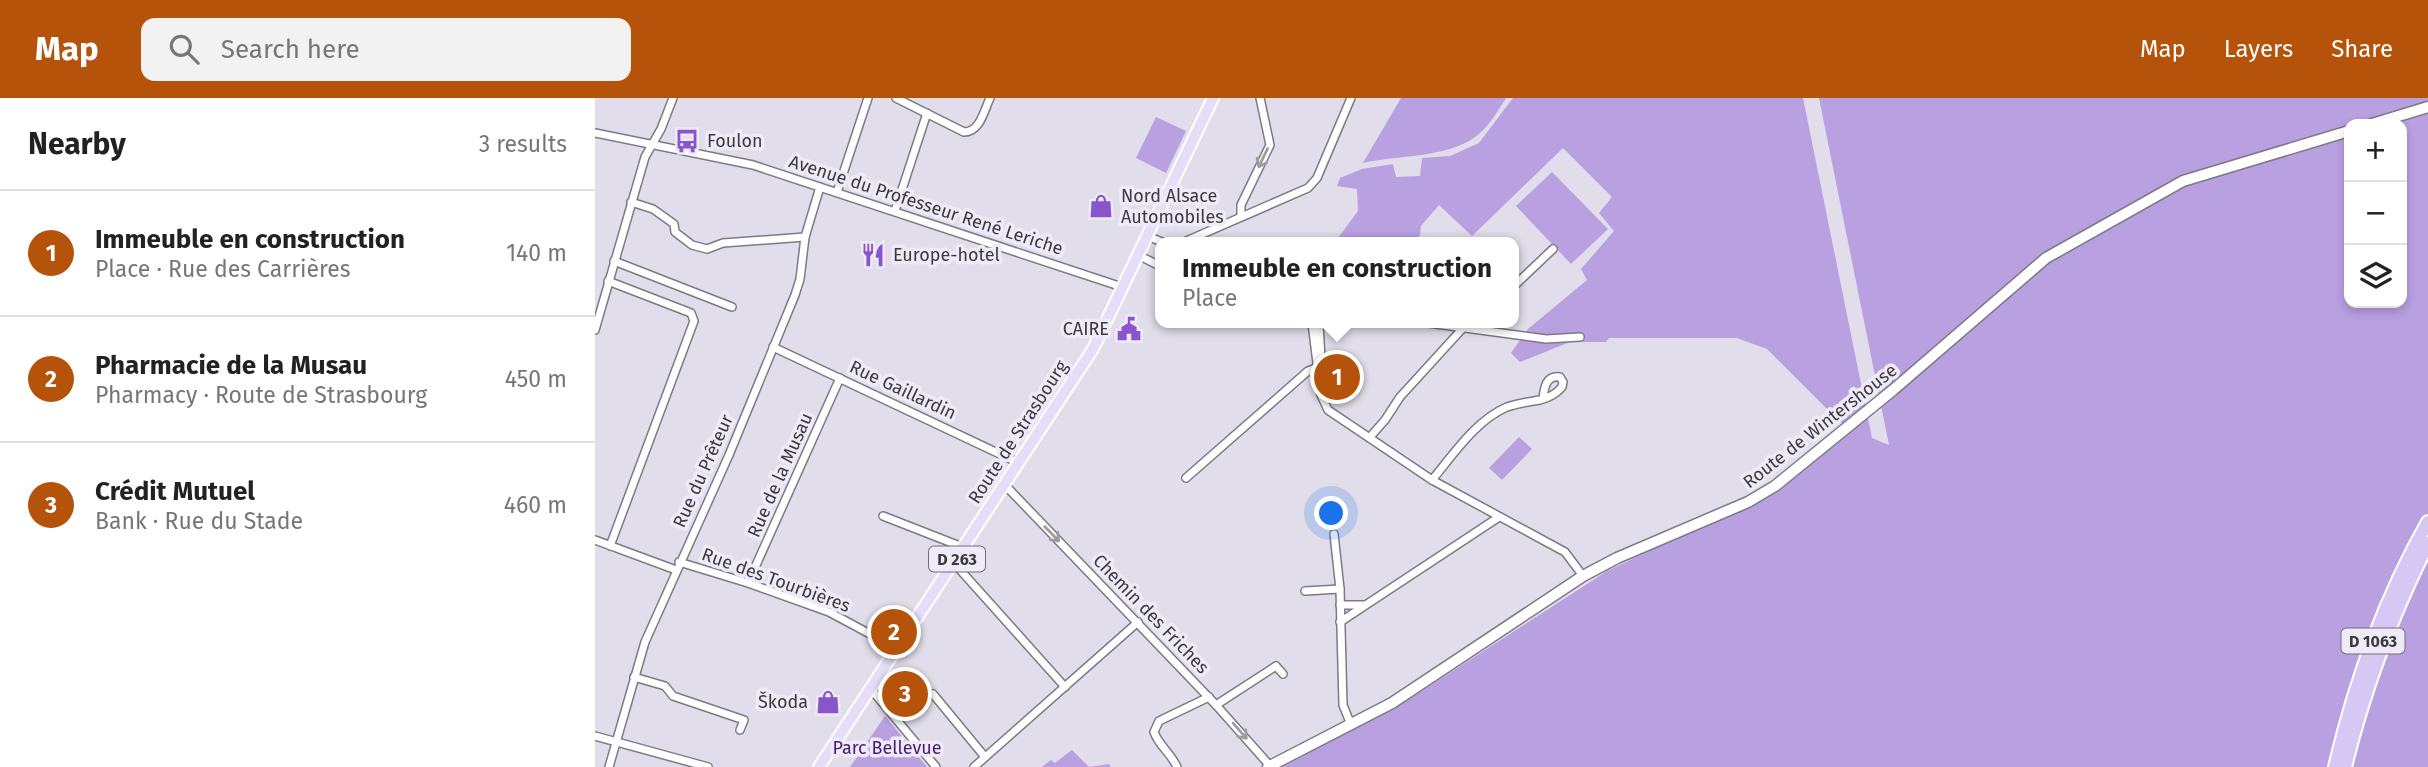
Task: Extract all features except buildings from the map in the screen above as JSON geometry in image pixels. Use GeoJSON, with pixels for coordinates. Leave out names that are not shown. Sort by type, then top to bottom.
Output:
{"type":"FeatureCollection","features":[{"type":"Feature","properties":{"kind":"highway","name":"D 1063"},"geometry":{"type":"LineString","coordinates":[[2335,767],[2368,656],[2387,607],[2428,522]]}},
{"type":"Feature","properties":{"kind":"highway","name":"D 1063"},"geometry":{"type":"LineString","coordinates":[[2345,767],[2377,659],[2396,610],[2428,544]]}},
{"type":"Feature","properties":{"kind":"main road","name":"Route de Strasbourg"},"geometry":{"type":"LineString","coordinates":[[820,767],[1093,349],[1213,98]]}},
{"type":"Feature","properties":{"kind":"street"},"geometry":{"type":"LineString","coordinates":[[595,330],[645,157],[661,129],[673,98]]}},
{"type":"Feature","properties":{"kind":"street"},"geometry":{"type":"LineString","coordinates":[[837,192],[868,98]]}},
{"type":"Feature","properties":{"kind":"street"},"geometry":{"type":"LineString","coordinates":[[896,98],[964,132],[976,129],[990,98]]}},
{"type":"Feature","properties":{"kind":"street"},"geometry":{"type":"LineString","coordinates":[[1241,216],[1241,205],[1270,145],[1260,98]]}},
{"type":"Feature","properties":{"kind":"street"},"geometry":{"type":"LineString","coordinates":[[1195,237],[1308,188],[1317,177],[1350,98]]}},
{"type":"Feature","properties":{"kind":"street"},"geometry":{"type":"LineString","coordinates":[[2388,119],[2428,107]]}},
{"type":"Feature","properties":{"kind":"street"},"geometry":{"type":"LineString","coordinates":[[895,211],[927,113]]}},
{"type":"Feature","properties":{"kind":"street","name":"Avenue du Professeur René Leriche"},"geometry":{"type":"LineString","coordinates":[[595,133],[740,162],[1122,287]]}},
{"type":"Feature","properties":{"kind":"street","name":"Route de Wintershouse"},"geometry":{"type":"LineString","coordinates":[[1270,767],[1392,703],[1583,576],[1617,558],[1748,502],[1775,486],[1893,390],[2046,258],[2183,181],[2344,133]]}},
{"type":"Feature","properties":{"kind":"street","name":"Rue du Prêteur"},"geometry":{"type":"LineString","coordinates":[[609,767],[645,642],[729,455],[795,295],[800,279],[805,237],[820,187]]}},
{"type":"Feature","properties":{"kind":"street"},"geometry":{"type":"LineString","coordinates":[[631,202],[653,209],[674,224],[675,232],[692,245],[707,249],[723,243],[805,237]]}},
{"type":"Feature","properties":{"kind":"street"},"geometry":{"type":"LineString","coordinates":[[1147,236],[1155,239]]}},
{"type":"Feature","properties":{"kind":"street"},"geometry":{"type":"LineString","coordinates":[[1519,281],[1553,249]]}},
{"type":"Feature","properties":{"kind":"street"},"geometry":{"type":"LineString","coordinates":[[1138,255],[1155,262]]}},
{"type":"Feature","properties":{"kind":"street"},"geometry":{"type":"LineString","coordinates":[[614,261],[732,307]]}},
{"type":"Feature","properties":{"kind":"street"},"geometry":{"type":"LineString","coordinates":[[608,281],[691,313],[694,321],[610,545]]}},
{"type":"Feature","properties":{"kind":"street"},"geometry":{"type":"LineString","coordinates":[[1313,328],[1322,400],[1328,411],[1432,480],[1565,552],[1583,576]]}},
{"type":"Feature","properties":{"kind":"street"},"geometry":{"type":"LineString","coordinates":[[1319,328],[1319,370]]}},
{"type":"Feature","properties":{"kind":"street"},"geometry":{"type":"LineString","coordinates":[[1370,437],[1400,397],[1462,328]]}},
{"type":"Feature","properties":{"kind":"street"},"geometry":{"type":"LineString","coordinates":[[1485,328],[1546,339],[1580,337]]}},
{"type":"Feature","properties":{"kind":"street","name":"Rue Gaillardin"},"geometry":{"type":"LineString","coordinates":[[773,347],[1019,463]]}},
{"type":"Feature","properties":{"kind":"street"},"geometry":{"type":"LineString","coordinates":[[1185,478],[1294,383],[1319,370]]}},
{"type":"Feature","properties":{"kind":"street","name":"Rue de la Musau"},"geometry":{"type":"LineString","coordinates":[[748,583],[840,378]]}},
{"type":"Feature","properties":{"kind":"street"},"geometry":{"type":"LineString","coordinates":[[1432,480],[1471,435],[1498,412],[1512,405],[1543,399]]}},
{"type":"Feature","properties":{"kind":"street","name":"Chemin des Friches"},"geometry":{"type":"LineString","coordinates":[[1005,485],[1209,697],[1270,767]]}},
{"type":"Feature","properties":{"kind":"street"},"geometry":{"type":"LineString","coordinates":[[883,516],[965,548]]}},
{"type":"Feature","properties":{"kind":"street"},"geometry":{"type":"LineString","coordinates":[[1340,622],[1499,517]]}},
{"type":"Feature","properties":{"kind":"street"},"geometry":{"type":"LineString","coordinates":[[1334,534],[1340,589],[1343,705],[1351,725]]}},
{"type":"Feature","properties":{"kind":"street","name":"Rue des Tourbières"},"geometry":{"type":"LineString","coordinates":[[595,540],[677,566],[748,583],[829,612],[898,649]]}},
{"type":"Feature","properties":{"kind":"street"},"geometry":{"type":"LineString","coordinates":[[954,563],[1065,687]]}},
{"type":"Feature","properties":{"kind":"street"},"geometry":{"type":"LineString","coordinates":[[1305,591],[1340,589]]}},
{"type":"Feature","properties":{"kind":"street"},"geometry":{"type":"LineString","coordinates":[[1340,605],[1365,605]]}},
{"type":"Feature","properties":{"kind":"street"},"geometry":{"type":"LineString","coordinates":[[974,767],[1138,622]]}},
{"type":"Feature","properties":{"kind":"street"},"geometry":{"type":"LineString","coordinates":[[1216,705],[1276,666],[1283,674]]}},
{"type":"Feature","properties":{"kind":"street"},"geometry":{"type":"LineString","coordinates":[[634,677],[665,686],[673,696],[744,720],[740,730]]}},
{"type":"Feature","properties":{"kind":"street"},"geometry":{"type":"LineString","coordinates":[[871,689],[936,767]]}},
{"type":"Feature","properties":{"kind":"street"},"geometry":{"type":"LineString","coordinates":[[933,694],[985,757]]}},
{"type":"Feature","properties":{"kind":"street"},"geometry":{"type":"LineString","coordinates":[[1177,767],[1172,755],[1156,738],[1154,732],[1159,721],[1209,697]]}},
{"type":"Feature","properties":{"kind":"street"},"geometry":{"type":"LineString","coordinates":[[595,736],[708,767]]}},
{"type":"Feature","properties":{"kind":"green space"},"geometry":{"type":"Polygon","coordinates":[[[1401,98],[1506,98],[1484,129],[1464,144],[1436,152],[1363,163],[1401,98]]]}},
{"type":"Feature","properties":{"kind":"green space"},"geometry":{"type":"Polygon","coordinates":[[[1513,98],[1803,98],[1872,438],[1889,445],[1819,98],[2428,98],[2428,767],[1283,767],[1408,700],[1607,571],[1767,498],[1843,425],[1767,349],[1737,338],[1609,338],[1606,342],[1570,342],[1520,362],[1511,353],[1528,329],[1587,280],[1581,269],[1614,231],[1599,213],[1612,197],[1563,148],[1472,236],[1439,205],[1421,226],[1418,237],[1339,237],[1358,211],[1357,189],[1337,186],[1340,178],[1362,169],[1393,164],[1396,177],[1420,176],[1422,158],[1450,156],[1479,143],[1513,98]]]}},
{"type":"Feature","properties":{"kind":"green space"},"geometry":{"type":"Polygon","coordinates":[[[1156,117],[1186,131],[1166,173],[1136,158],[1156,117]]]}},
{"type":"Feature","properties":{"kind":"green space"},"geometry":{"type":"Polygon","coordinates":[[[1552,172],[1608,229],[1571,264],[1516,206],[1552,172]]]}},
{"type":"Feature","properties":{"kind":"green space"},"geometry":{"type":"Polygon","coordinates":[[[1519,437],[1532,449],[1502,480],[1489,468],[1519,437]]]}},
{"type":"Feature","properties":{"kind":"green space","name":"Parc Bellevue"},"geometry":{"type":"Polygon","coordinates":[[[885,716],[927,767],[850,767],[885,716]]]}},
{"type":"Feature","properties":{"kind":"green space"},"geometry":{"type":"Polygon","coordinates":[[[1072,750],[1089,767],[1042,767],[1051,760],[1055,763],[1072,750]]]}},
{"type":"Feature","properties":{"kind":"green space"},"geometry":{"type":"Polygon","coordinates":[[[1109,764],[1111,767],[1089,767],[1109,764]]]}},
{"type":"Feature","properties":{"kind":"place","name":"Foulon"},"geometry":{"type":"Point","coordinates":[687,141]}},
{"type":"Feature","properties":{"kind":"place","name":"Nord Alsace Automobiles"},"geometry":{"type":"Point","coordinates":[1101,206]}},
{"type":"Feature","properties":{"kind":"place","name":"Europe-hotel"},"geometry":{"type":"Point","coordinates":[873,255]}},
{"type":"Feature","properties":{"kind":"place","name":"CAIRE"},"geometry":{"type":"Point","coordinates":[1129,329]}},
{"type":"Feature","properties":{"kind":"place","name":"Immeuble en construction"},"geometry":{"type":"Point","coordinates":[1337,377]}},
{"type":"Feature","properties":{"kind":"place","name":"Pharmacie de la Musau"},"geometry":{"type":"Point","coordinates":[894,632]}},
{"type":"Feature","properties":{"kind":"place","name":"Crédit Mutuel"},"geometry":{"type":"Point","coordinates":[905,694]}},
{"type":"Feature","properties":{"kind":"place","name":"Škoda"},"geometry":{"type":"Point","coordinates":[828,702]}}]}
